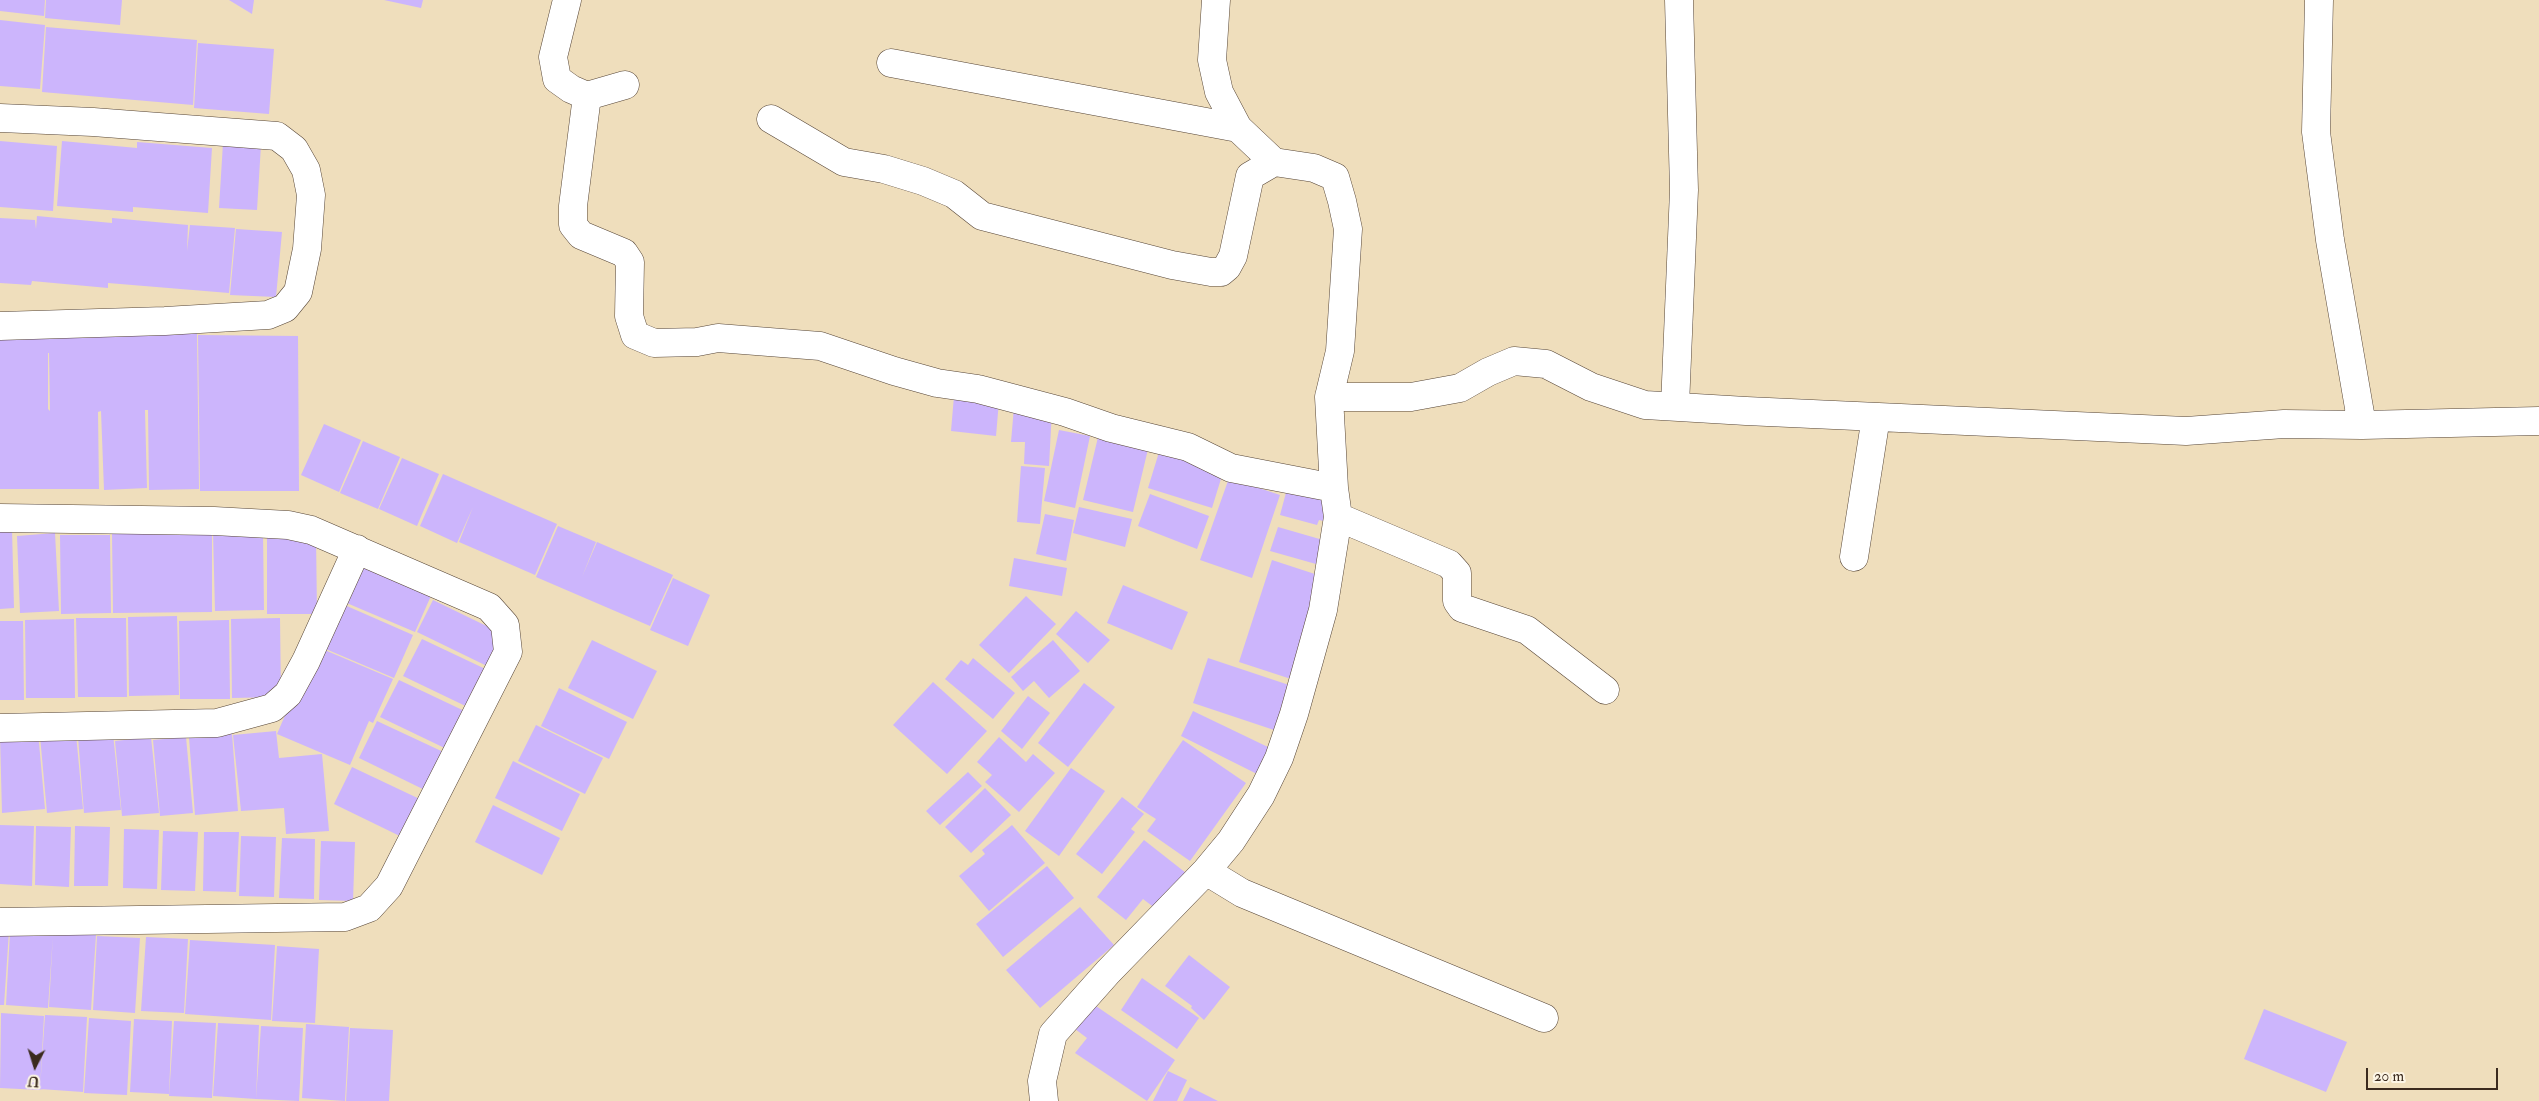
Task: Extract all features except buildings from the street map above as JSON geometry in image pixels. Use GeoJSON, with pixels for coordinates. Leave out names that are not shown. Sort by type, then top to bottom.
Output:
{"type":"FeatureCollection","features":[{"type":"Feature","properties":{"kind":"street"},"geometry":{"type":"LineString","coordinates":[[567,0],[553,57],[557,79],[571,89],[587,96],[625,85]]}},
{"type":"Feature","properties":{"kind":"street"},"geometry":{"type":"LineString","coordinates":[[1044,1101],[1042,1081],[1053,1034],[1108,972],[1206,871],[1231,840],[1262,795],[1279,758],[1294,714],[1323,610],[1338,517],[1334,488],[1329,397],[1340,351],[1348,229],[1342,201],[1335,177],[1314,168],[1274,162],[1238,128],[1219,92],[1212,60],[1216,0]]}},
{"type":"Feature","properties":{"kind":"street"},"geometry":{"type":"LineString","coordinates":[[1675,406],[1684,190],[1679,0]]}},
{"type":"Feature","properties":{"kind":"street"},"geometry":{"type":"LineString","coordinates":[[2319,0],[2316,132],[2330,240],[2362,425]]}},
{"type":"Feature","properties":{"kind":"street"},"geometry":{"type":"LineString","coordinates":[[891,63],[1238,128]]}},
{"type":"Feature","properties":{"kind":"street"},"geometry":{"type":"LineString","coordinates":[[587,96],[573,206],[573,226],[581,235],[624,254],[630,262],[629,316],[634,335],[654,343],[697,342],[718,338],[820,346],[894,371],[937,383],[978,389],[1066,412],[1111,428],[1188,447],[1231,468],[1334,488]]}},
{"type":"Feature","properties":{"kind":"street"},"geometry":{"type":"LineString","coordinates":[[0,118],[93,122],[278,136],[294,149],[306,170],[311,195],[307,248],[298,292],[285,308],[268,315],[165,321],[0,326]]}},
{"type":"Feature","properties":{"kind":"street"},"geometry":{"type":"LineString","coordinates":[[771,119],[844,162],[884,169],[923,181],[954,194],[982,216],[1172,265],[1211,272],[1221,272],[1228,267],[1233,256],[1250,176],[1274,162]]}},
{"type":"Feature","properties":{"kind":"street"},"geometry":{"type":"LineString","coordinates":[[1329,397],[1411,397],[1460,388],[1488,372],[1514,362],[1546,364],[1591,387],[1636,403],[1675,406],[1876,417],[2186,430],[2284,424],[2362,425],[2539,420]]}},
{"type":"Feature","properties":{"kind":"street"},"geometry":{"type":"LineString","coordinates":[[1854,557],[1876,417]]}},
{"type":"Feature","properties":{"kind":"street"},"geometry":{"type":"LineString","coordinates":[[1338,517],[1449,564],[1457,574],[1457,601],[1462,608],[1527,630],[1605,690]]}},
{"type":"Feature","properties":{"kind":"street"},"geometry":{"type":"LineString","coordinates":[[0,518],[288,525],[312,530],[489,607],[505,625],[508,652],[389,886],[369,908],[345,918],[0,922]]}},
{"type":"Feature","properties":{"kind":"street"},"geometry":{"type":"LineString","coordinates":[[0,728],[217,723],[272,708],[288,694],[297,678],[357,549]]}},
{"type":"Feature","properties":{"kind":"street"},"geometry":{"type":"LineString","coordinates":[[1206,871],[1242,893],[1544,1018]]}}]}
